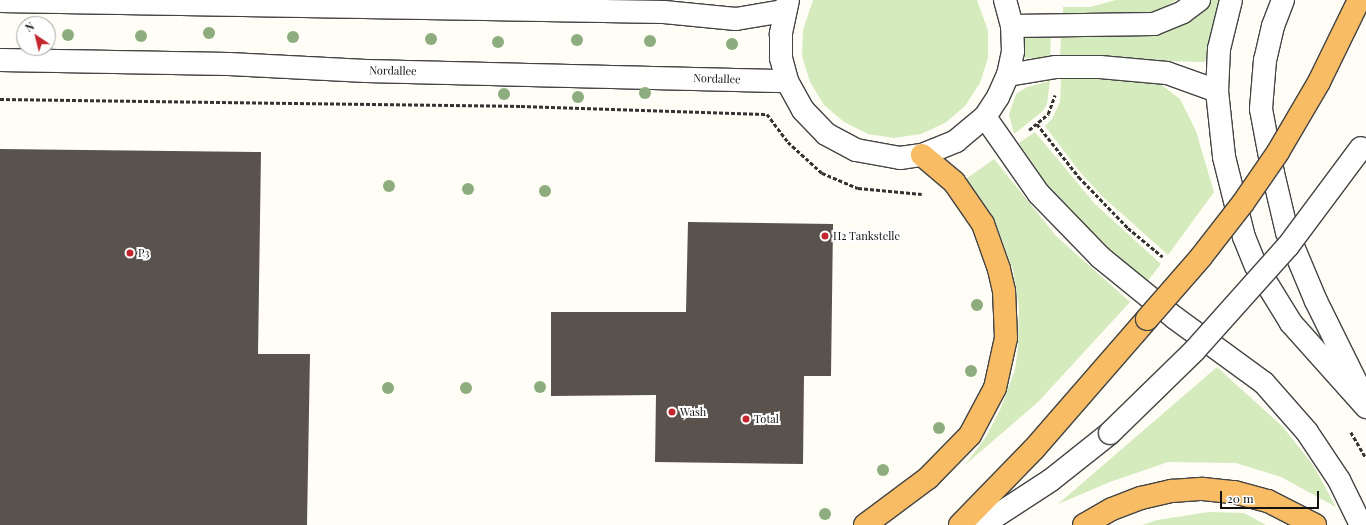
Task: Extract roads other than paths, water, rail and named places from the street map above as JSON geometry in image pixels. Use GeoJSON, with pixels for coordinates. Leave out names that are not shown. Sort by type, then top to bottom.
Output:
{"type":"FeatureCollection","features":[{"type":"Feature","properties":{"kind":"highway"},"geometry":{"type":"LineString","coordinates":[[960,525],[1005,480],[1061,418],[1201,257],[1243,203],[1278,152],[1319,82],[1359,0]]}},
{"type":"Feature","properties":{"kind":"highway"},"geometry":{"type":"LineString","coordinates":[[865,525],[928,478],[970,435],[995,388],[1002,365],[1006,315],[999,269],[983,224],[954,182],[922,155]]}},
{"type":"Feature","properties":{"kind":"highway"},"geometry":{"type":"LineString","coordinates":[[1084,525],[1112,509],[1141,498],[1172,491],[1203,489],[1234,492],[1268,501],[1315,525]]}},
{"type":"Feature","properties":{"kind":"street"},"geometry":{"type":"LineString","coordinates":[[664,12],[708,0]]}},
{"type":"Feature","properties":{"kind":"street"},"geometry":{"type":"LineString","coordinates":[[0,1],[664,12],[736,19],[786,5],[780,34],[781,58],[787,81],[803,110],[826,134],[856,150],[892,157],[922,155],[956,141],[985,117],[998,98],[1008,75],[1013,51],[1012,26],[1005,0]]}},
{"type":"Feature","properties":{"kind":"street"},"geometry":{"type":"LineString","coordinates":[[1012,26],[1154,24],[1183,12],[1199,0]]}},
{"type":"Feature","properties":{"kind":"street"},"geometry":{"type":"LineString","coordinates":[[1231,0],[1219,49],[1217,91],[1222,143],[1231,191],[1244,237],[1256,266],[1291,323],[1366,407]]}},
{"type":"Feature","properties":{"kind":"street"},"geometry":{"type":"LineString","coordinates":[[1283,0],[1273,26],[1265,60],[1261,109],[1274,174],[1288,232],[1316,300],[1366,402]]}},
{"type":"Feature","properties":{"kind":"street","name":"Nordallee"},"geometry":{"type":"LineString","coordinates":[[0,60],[229,64],[366,71],[787,81]]}},
{"type":"Feature","properties":{"kind":"street"},"geometry":{"type":"LineString","coordinates":[[1008,75],[1056,67],[1100,67],[1167,73],[1217,91]]}},
{"type":"Feature","properties":{"kind":"street"},"geometry":{"type":"LineString","coordinates":[[985,117],[1039,194],[1100,257],[1175,318],[1264,383],[1307,432],[1339,480],[1361,525]]}},
{"type":"Feature","properties":{"kind":"street"},"geometry":{"type":"LineString","coordinates":[[982,525],[1016,504],[1088,452],[1194,351],[1283,252],[1366,138]]}},
{"type":"Feature","properties":{"kind":"place","name":"H2 Tankstelle"},"geometry":{"type":"Point","coordinates":[825,236]}},
{"type":"Feature","properties":{"kind":"place","name":"P3"},"geometry":{"type":"Point","coordinates":[130,253]}},
{"type":"Feature","properties":{"kind":"place","name":"Wash"},"geometry":{"type":"Point","coordinates":[672,412]}},
{"type":"Feature","properties":{"kind":"place","name":"Total"},"geometry":{"type":"Point","coordinates":[746,419]}}]}
